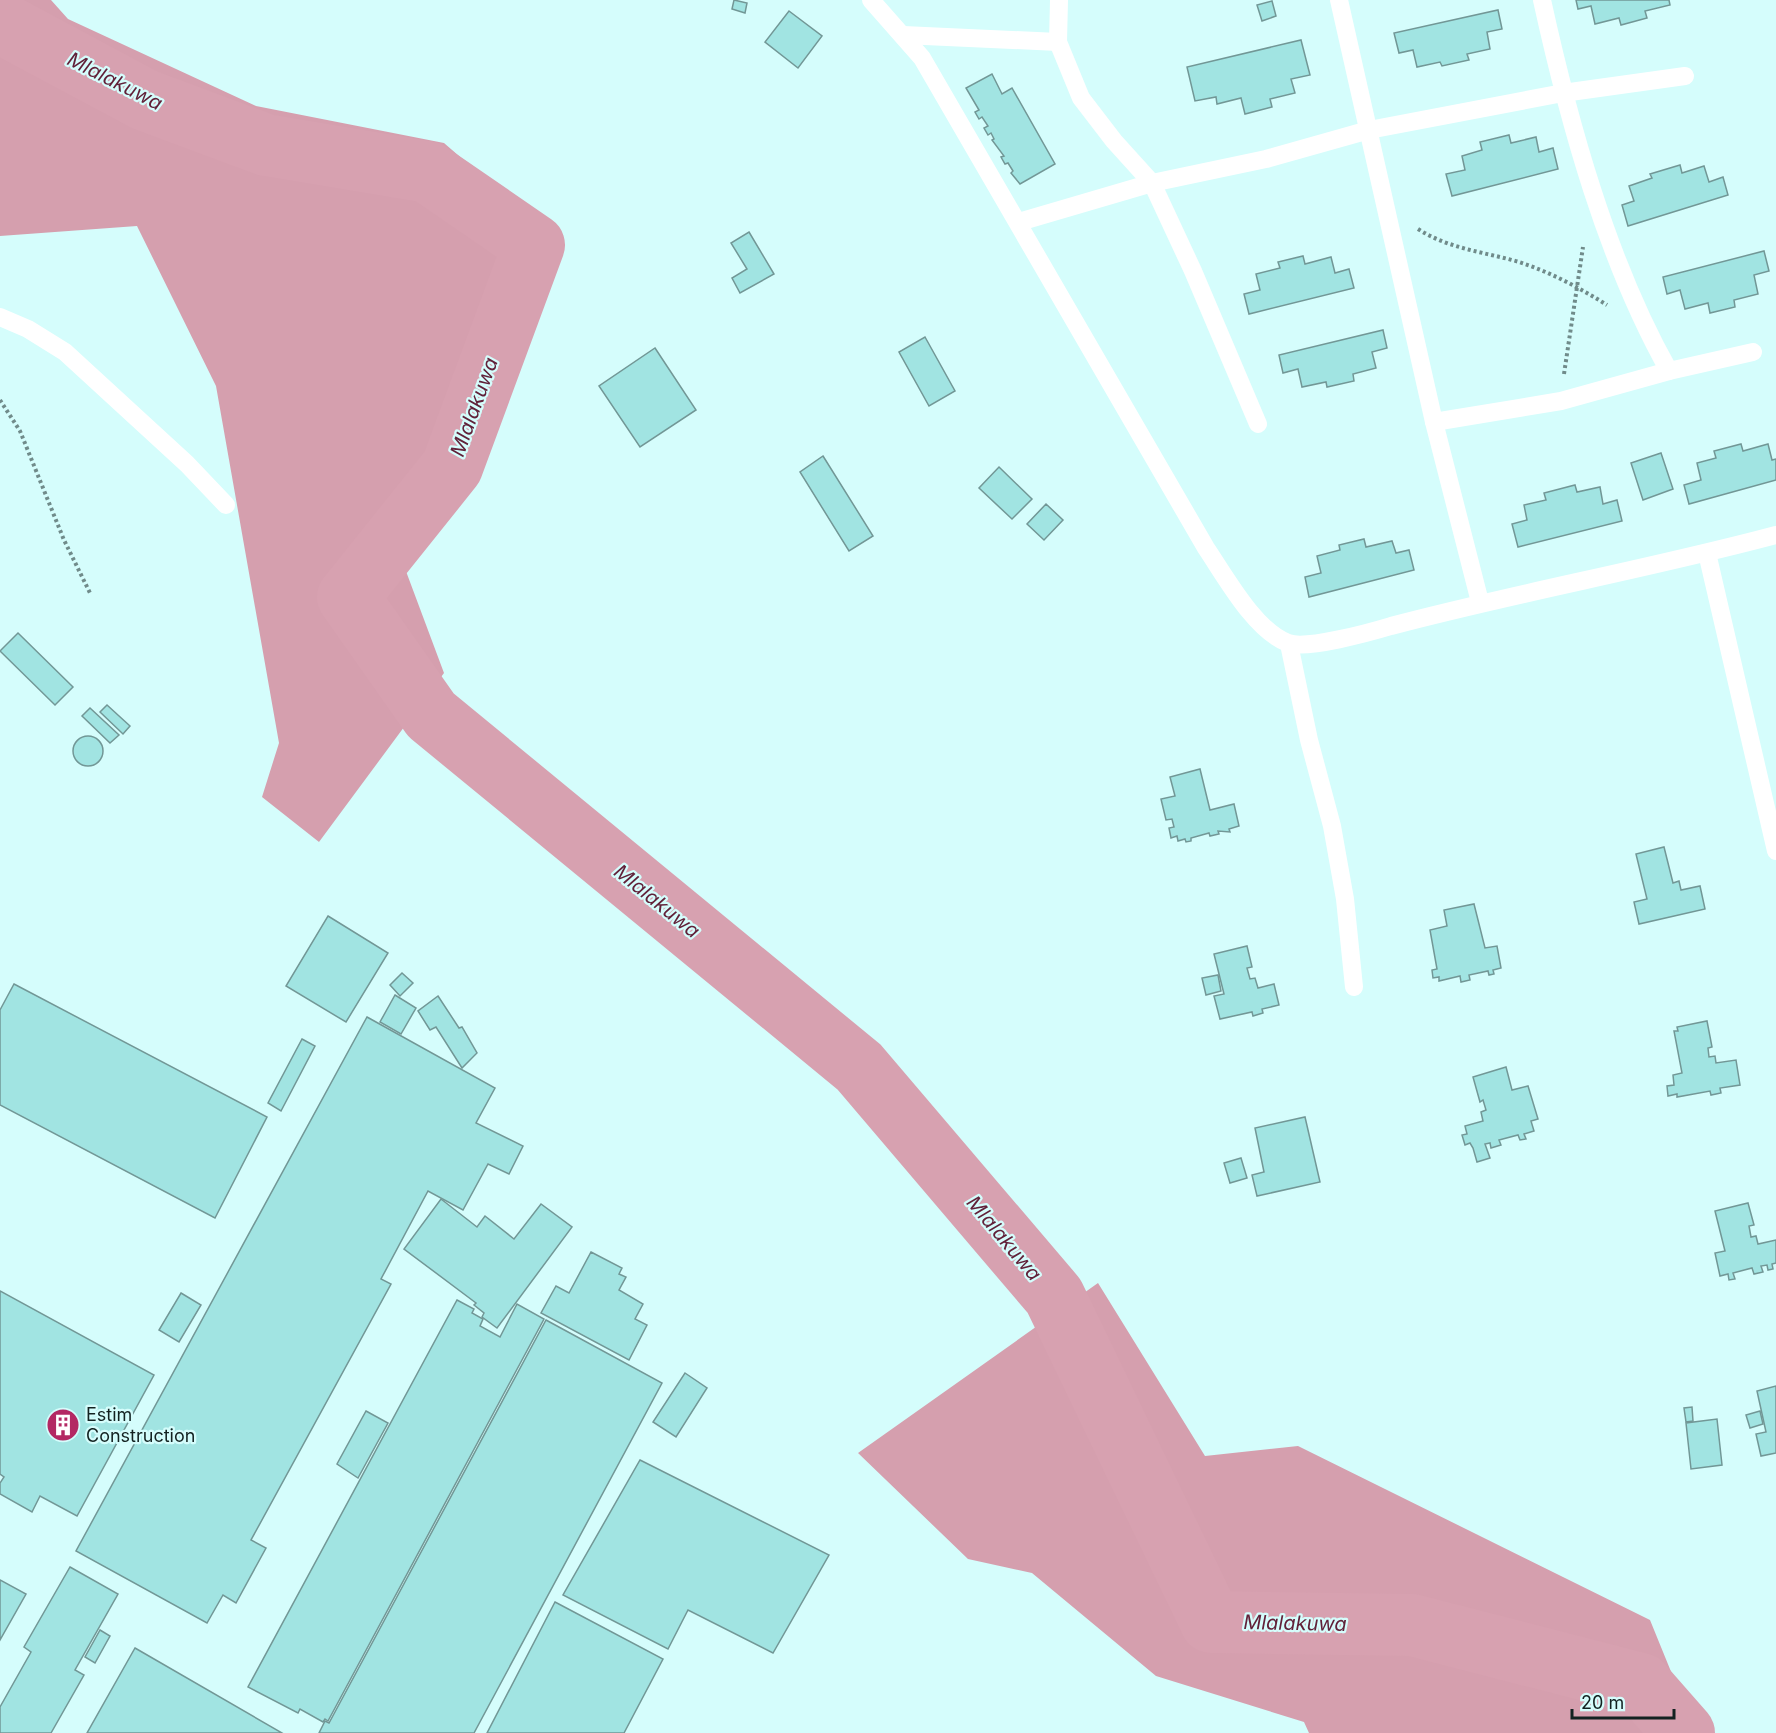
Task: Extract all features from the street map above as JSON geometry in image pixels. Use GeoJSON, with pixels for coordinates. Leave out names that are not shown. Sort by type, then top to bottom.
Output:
{"type":"FeatureCollection","features":[{"type":"Feature","properties":{"kind":"lane"},"geometry":{"type":"LineString","coordinates":[[871,0],[922,58],[1206,548],[1246,608],[1265,627],[1289,644],[1327,641],[1371,632],[1480,602],[1707,553],[1776,535]]}},
{"type":"Feature","properties":{"kind":"lane"},"geometry":{"type":"LineString","coordinates":[[1059,0],[1058,42],[1082,98],[1114,141],[1152,183],[1193,271],[1258,424]]}},
{"type":"Feature","properties":{"kind":"lane"},"geometry":{"type":"LineString","coordinates":[[1340,0],[1434,422],[1480,602]]}},
{"type":"Feature","properties":{"kind":"lane"},"geometry":{"type":"LineString","coordinates":[[1542,0],[1563,93],[1593,188],[1646,330],[1669,371]]}},
{"type":"Feature","properties":{"kind":"lane"},"geometry":{"type":"LineString","coordinates":[[903,35],[1058,42]]}},
{"type":"Feature","properties":{"kind":"lane"},"geometry":{"type":"LineString","coordinates":[[1019,222],[1152,183],[1266,159],[1369,130],[1563,93],[1686,76]]}},
{"type":"Feature","properties":{"kind":"lane"},"geometry":{"type":"LineString","coordinates":[[0,317],[28,329],[65,352],[186,464],[226,505]]}},
{"type":"Feature","properties":{"kind":"lane"},"geometry":{"type":"LineString","coordinates":[[1434,422],[1561,401],[1669,371],[1753,352]]}},
{"type":"Feature","properties":{"kind":"lane"},"geometry":{"type":"LineString","coordinates":[[1707,553],[1776,851]]}},
{"type":"Feature","properties":{"kind":"lane"},"geometry":{"type":"LineString","coordinates":[[1289,644],[1309,740],[1332,826],[1345,899],[1354,987]]}},
{"type":"Feature","properties":{"kind":"path"},"geometry":{"type":"LineString","coordinates":[[1386,209],[1424,233],[1454,246],[1521,263],[1576,286],[1646,330]]}},
{"type":"Feature","properties":{"kind":"path"},"geometry":{"type":"LineString","coordinates":[[1561,401],[1576,286]]}},
{"type":"Feature","properties":{"kind":"path"},"geometry":{"type":"LineString","coordinates":[[0,400],[20,431],[64,540],[91,595]]}},
{"type":"Feature","properties":{"kind":"shaded area"},"geometry":{"type":"Polygon","coordinates":[[[0,0],[51,0],[68,19],[256,106],[444,143],[551,236],[498,405],[382,507],[444,673],[319,842],[262,797],[279,743],[216,386],[137,226],[0,236],[0,0]]]}},
{"type":"Feature","properties":{"kind":"shaded area"},"geometry":{"type":"Polygon","coordinates":[[[1098,1283],[1205,1456],[1298,1446],[1650,1620],[1696,1733],[1309,1733],[1304,1722],[1156,1676],[1032,1573],[968,1559],[858,1453],[1098,1283]]]}},
{"type":"Feature","properties":{"kind":"building"},"geometry":{"type":"Polygon","coordinates":[[[734,0],[747,3],[745,13],[732,9],[734,0]]]}},
{"type":"Feature","properties":{"kind":"building"},"geometry":{"type":"Polygon","coordinates":[[[1576,0],[1669,0],[1670,5],[1645,11],[1647,18],[1621,25],[1619,18],[1595,24],[1591,6],[1578,9],[1576,0]]]}},
{"type":"Feature","properties":{"kind":"building"},"geometry":{"type":"Polygon","coordinates":[[[1272,1],[1276,16],[1262,21],[1257,5],[1272,1]]]}},
{"type":"Feature","properties":{"kind":"building"},"geometry":{"type":"Polygon","coordinates":[[[1498,10],[1502,29],[1487,32],[1490,49],[1467,54],[1469,60],[1442,66],[1440,62],[1417,67],[1413,50],[1399,53],[1394,33],[1498,10]]]}},
{"type":"Feature","properties":{"kind":"building"},"geometry":{"type":"Polygon","coordinates":[[[789,11],[822,36],[798,68],[765,42],[789,11]]]}},
{"type":"Feature","properties":{"kind":"building"},"geometry":{"type":"Polygon","coordinates":[[[1301,40],[1310,75],[1291,79],[1295,93],[1270,99],[1272,107],[1245,114],[1241,98],[1217,104],[1216,97],[1195,101],[1187,67],[1301,40]]]}},
{"type":"Feature","properties":{"kind":"building"},"geometry":{"type":"Polygon","coordinates":[[[992,74],[1002,94],[1012,88],[1055,164],[1020,184],[1011,173],[1013,171],[1008,163],[1005,164],[1001,157],[1004,156],[992,140],[994,139],[991,133],[988,135],[984,128],[988,126],[982,117],[979,119],[975,112],[979,110],[966,88],[992,74]]]}},
{"type":"Feature","properties":{"kind":"building"},"geometry":{"type":"Polygon","coordinates":[[[1509,135],[1511,143],[1536,137],[1539,152],[1553,148],[1558,169],[1452,196],[1446,174],[1465,170],[1462,156],[1482,150],[1480,142],[1509,135]]]}},
{"type":"Feature","properties":{"kind":"building"},"geometry":{"type":"Polygon","coordinates":[[[1680,165],[1682,173],[1704,166],[1709,182],[1723,177],[1728,195],[1628,226],[1622,205],[1634,201],[1629,186],[1652,178],[1650,174],[1680,165]]]}},
{"type":"Feature","properties":{"kind":"building"},"geometry":{"type":"Polygon","coordinates":[[[749,232],[774,274],[740,293],[732,278],[747,269],[731,243],[749,232]]]}},
{"type":"Feature","properties":{"kind":"building"},"geometry":{"type":"Polygon","coordinates":[[[1764,251],[1769,271],[1754,275],[1758,294],[1734,300],[1735,307],[1710,313],[1708,303],[1685,309],[1680,290],[1667,294],[1663,277],[1764,251]]]}},
{"type":"Feature","properties":{"kind":"building"},"geometry":{"type":"Polygon","coordinates":[[[1303,256],[1305,264],[1331,257],[1335,273],[1349,269],[1354,288],[1249,314],[1244,294],[1260,290],[1256,274],[1280,268],[1278,262],[1303,256]]]}},
{"type":"Feature","properties":{"kind":"building"},"geometry":{"type":"Polygon","coordinates":[[[1383,330],[1387,348],[1372,352],[1376,368],[1353,374],[1354,381],[1327,387],[1326,382],[1302,387],[1298,369],[1283,373],[1279,355],[1383,330]]]}},
{"type":"Feature","properties":{"kind":"building"},"geometry":{"type":"Polygon","coordinates":[[[925,337],[955,391],[929,406],[899,352],[925,337]]]}},
{"type":"Feature","properties":{"kind":"building"},"geometry":{"type":"Polygon","coordinates":[[[655,348],[696,410],[640,447],[599,386],[655,348]]]}},
{"type":"Feature","properties":{"kind":"building"},"geometry":{"type":"Polygon","coordinates":[[[1741,444],[1743,451],[1768,444],[1772,460],[1776,459],[1776,480],[1689,504],[1684,485],[1701,480],[1697,463],[1716,458],[1714,451],[1741,444]]]}},
{"type":"Feature","properties":{"kind":"building"},"geometry":{"type":"Polygon","coordinates":[[[1661,453],[1673,489],[1643,500],[1631,463],[1661,453]]]}},
{"type":"Feature","properties":{"kind":"building"},"geometry":{"type":"Polygon","coordinates":[[[823,456],[873,536],[849,551],[800,472],[823,456]]]}},
{"type":"Feature","properties":{"kind":"building"},"geometry":{"type":"Polygon","coordinates":[[[999,467],[1032,499],[1012,519],[979,488],[999,467]]]}},
{"type":"Feature","properties":{"kind":"building"},"geometry":{"type":"Polygon","coordinates":[[[1575,485],[1577,492],[1600,487],[1603,504],[1617,500],[1622,521],[1518,547],[1512,524],[1527,520],[1524,505],[1546,500],[1544,493],[1575,485]]]}},
{"type":"Feature","properties":{"kind":"building"},"geometry":{"type":"Polygon","coordinates":[[[1046,504],[1063,520],[1044,540],[1027,524],[1046,504]]]}},
{"type":"Feature","properties":{"kind":"building"},"geometry":{"type":"Polygon","coordinates":[[[1364,539],[1366,547],[1392,541],[1396,553],[1409,550],[1414,570],[1309,597],[1305,577],[1321,573],[1317,556],[1340,550],[1339,545],[1364,539]]]}},
{"type":"Feature","properties":{"kind":"building"},"geometry":{"type":"Polygon","coordinates":[[[18,633],[73,687],[55,705],[0,651],[18,633]]]}},
{"type":"Feature","properties":{"kind":"building"},"geometry":{"type":"Polygon","coordinates":[[[107,705],[130,726],[123,734],[100,712],[107,705]]]}},
{"type":"Feature","properties":{"kind":"building"},"geometry":{"type":"Polygon","coordinates":[[[90,708],[119,735],[110,743],[82,716],[90,708]]]}},
{"type":"Feature","properties":{"kind":"building"},"geometry":{"type":"Polygon","coordinates":[[[88,736],[94,737],[102,745],[102,757],[94,765],[88,766],[82,765],[74,757],[73,751],[74,745],[82,737],[88,736]]]}},
{"type":"Feature","properties":{"kind":"building"},"geometry":{"type":"Polygon","coordinates":[[[1200,769],[1210,810],[1234,804],[1239,826],[1229,829],[1230,832],[1218,831],[1219,834],[1210,836],[1209,833],[1191,838],[1191,841],[1186,842],[1185,839],[1178,841],[1177,836],[1171,838],[1169,828],[1174,827],[1172,819],[1166,820],[1161,799],[1175,796],[1170,777],[1200,769]]]}},
{"type":"Feature","properties":{"kind":"building"},"geometry":{"type":"Polygon","coordinates":[[[1664,847],[1673,883],[1679,881],[1681,890],[1700,886],[1705,909],[1639,924],[1634,902],[1647,899],[1636,854],[1664,847]]]}},
{"type":"Feature","properties":{"kind":"building"},"geometry":{"type":"Polygon","coordinates":[[[1474,904],[1485,948],[1497,946],[1501,968],[1493,970],[1494,974],[1489,975],[1488,971],[1469,975],[1470,980],[1461,982],[1460,976],[1439,981],[1439,977],[1433,978],[1432,970],[1437,969],[1430,930],[1447,926],[1444,910],[1474,904]]]}},
{"type":"Feature","properties":{"kind":"building"},"geometry":{"type":"Polygon","coordinates":[[[328,916],[388,953],[346,1022],[286,986],[328,916]]]}},
{"type":"Feature","properties":{"kind":"building"},"geometry":{"type":"Polygon","coordinates":[[[1247,946],[1252,967],[1247,968],[1250,979],[1255,978],[1258,988],[1274,984],[1279,1005],[1262,1009],[1263,1013],[1253,1016],[1252,1012],[1220,1019],[1214,996],[1224,994],[1214,954],[1247,946]]]}},
{"type":"Feature","properties":{"kind":"building"},"geometry":{"type":"Polygon","coordinates":[[[402,973],[413,983],[400,996],[390,985],[402,973]]]}},
{"type":"Feature","properties":{"kind":"building"},"geometry":{"type":"Polygon","coordinates":[[[1218,975],[1221,991],[1206,995],[1202,978],[1218,975]]]}},
{"type":"Feature","properties":{"kind":"building"},"geometry":{"type":"Polygon","coordinates":[[[14,984],[267,1117],[215,1218],[0,1105],[0,1010],[14,984]]]}},
{"type":"Feature","properties":{"kind":"building"},"geometry":{"type":"Polygon","coordinates":[[[395,995],[416,1008],[401,1034],[380,1022],[395,995]]]}},
{"type":"Feature","properties":{"kind":"building"},"geometry":{"type":"Polygon","coordinates":[[[438,996],[459,1028],[462,1027],[477,1053],[462,1068],[436,1027],[430,1030],[418,1011],[438,996]]]}},
{"type":"Feature","properties":{"kind":"building"},"geometry":{"type":"Polygon","coordinates":[[[367,1017],[495,1088],[476,1123],[523,1146],[509,1174],[488,1164],[463,1210],[428,1191],[381,1279],[391,1284],[251,1540],[266,1548],[236,1603],[223,1595],[207,1623],[76,1551],[367,1017]]]}},
{"type":"Feature","properties":{"kind":"building"},"geometry":{"type":"Polygon","coordinates":[[[1707,1021],[1712,1047],[1708,1048],[1709,1057],[1715,1056],[1716,1063],[1736,1060],[1740,1085],[1720,1088],[1721,1093],[1711,1095],[1710,1091],[1677,1097],[1677,1094],[1668,1096],[1667,1086],[1674,1085],[1673,1075],[1682,1073],[1674,1031],[1678,1031],[1677,1027],[1707,1021]]]}},
{"type":"Feature","properties":{"kind":"building"},"geometry":{"type":"Polygon","coordinates":[[[302,1039],[315,1046],[281,1111],[268,1103],[302,1039]]]}},
{"type":"Feature","properties":{"kind":"building"},"geometry":{"type":"Polygon","coordinates":[[[1506,1067],[1512,1090],[1528,1086],[1538,1119],[1531,1121],[1534,1131],[1524,1134],[1526,1139],[1520,1140],[1518,1135],[1499,1140],[1501,1145],[1491,1148],[1490,1143],[1485,1144],[1490,1158],[1477,1162],[1473,1148],[1470,1143],[1465,1145],[1462,1135],[1467,1134],[1465,1126],[1483,1121],[1481,1112],[1486,1110],[1483,1100],[1480,1102],[1473,1077],[1506,1067]]]}},
{"type":"Feature","properties":{"kind":"building"},"geometry":{"type":"Polygon","coordinates":[[[1305,1117],[1320,1182],[1257,1196],[1252,1175],[1264,1172],[1255,1128],[1305,1117]]]}},
{"type":"Feature","properties":{"kind":"building"},"geometry":{"type":"Polygon","coordinates":[[[1241,1158],[1247,1178],[1230,1183],[1224,1163],[1241,1158]]]}},
{"type":"Feature","properties":{"kind":"building"},"geometry":{"type":"Polygon","coordinates":[[[441,1199],[477,1227],[485,1216],[514,1239],[541,1204],[572,1227],[497,1328],[482,1317],[484,1313],[474,1305],[476,1303],[404,1249],[441,1199]]]}},
{"type":"Feature","properties":{"kind":"building"},"geometry":{"type":"Polygon","coordinates":[[[1748,1203],[1754,1225],[1749,1226],[1751,1237],[1756,1236],[1758,1244],[1776,1240],[1776,1263],[1772,1264],[1773,1269],[1768,1270],[1767,1265],[1761,1266],[1763,1272],[1754,1274],[1752,1268],[1733,1273],[1735,1279],[1729,1280],[1728,1274],[1720,1276],[1715,1253],[1725,1251],[1715,1211],[1748,1203]]]}},
{"type":"Feature","properties":{"kind":"building"},"geometry":{"type":"Polygon","coordinates":[[[591,1252],[622,1268],[619,1274],[626,1277],[619,1290],[643,1304],[635,1319],[647,1325],[629,1360],[541,1313],[556,1286],[569,1293],[591,1252]]]}},
{"type":"Feature","properties":{"kind":"building","name":"Estim Construction"},"geometry":{"type":"Polygon","coordinates":[[[0,1291],[154,1375],[77,1516],[40,1496],[32,1512],[0,1494],[0,1483],[4,1477],[0,1474],[0,1291]]]}},
{"type":"Feature","properties":{"kind":"building"},"geometry":{"type":"Polygon","coordinates":[[[181,1293],[201,1305],[179,1342],[159,1330],[181,1293]]]}},
{"type":"Feature","properties":{"kind":"building"},"geometry":{"type":"Polygon","coordinates":[[[457,1300],[474,1309],[472,1313],[483,1319],[480,1326],[500,1337],[517,1304],[544,1319],[328,1721],[325,1719],[323,1722],[300,1709],[298,1713],[248,1687],[457,1300]]]}},
{"type":"Feature","properties":{"kind":"building"},"geometry":{"type":"Polygon","coordinates":[[[546,1320],[662,1383],[474,1733],[319,1733],[325,1721],[329,1723],[546,1320]]]}},
{"type":"Feature","properties":{"kind":"building"},"geometry":{"type":"Polygon","coordinates":[[[685,1373],[707,1388],[676,1437],[653,1422],[685,1373]]]}},
{"type":"Feature","properties":{"kind":"building"},"geometry":{"type":"Polygon","coordinates":[[[1776,1386],[1776,1453],[1761,1456],[1756,1434],[1766,1432],[1757,1391],[1776,1386]]]}},
{"type":"Feature","properties":{"kind":"building"},"geometry":{"type":"Polygon","coordinates":[[[1692,1407],[1693,1421],[1686,1422],[1684,1408],[1692,1407]]]}},
{"type":"Feature","properties":{"kind":"building"},"geometry":{"type":"Polygon","coordinates":[[[366,1411],[388,1423],[358,1478],[337,1464],[366,1411]]]}},
{"type":"Feature","properties":{"kind":"building"},"geometry":{"type":"Polygon","coordinates":[[[1760,1411],[1763,1424],[1750,1428],[1746,1415],[1760,1411]]]}},
{"type":"Feature","properties":{"kind":"building"},"geometry":{"type":"Polygon","coordinates":[[[1717,1419],[1722,1465],[1691,1469],[1686,1423],[1717,1419]]]}},
{"type":"Feature","properties":{"kind":"building"},"geometry":{"type":"Polygon","coordinates":[[[640,1460],[829,1555],[773,1653],[688,1610],[668,1649],[563,1595],[640,1460]]]}},
{"type":"Feature","properties":{"kind":"building"},"geometry":{"type":"Polygon","coordinates":[[[70,1567],[118,1594],[75,1670],[84,1675],[51,1733],[0,1733],[0,1707],[31,1652],[24,1647],[70,1567]]]}},
{"type":"Feature","properties":{"kind":"building"},"geometry":{"type":"Polygon","coordinates":[[[0,1580],[26,1594],[0,1640],[0,1580]]]}},
{"type":"Feature","properties":{"kind":"building"},"geometry":{"type":"Polygon","coordinates":[[[555,1602],[663,1659],[624,1733],[487,1733],[555,1602]]]}},
{"type":"Feature","properties":{"kind":"building"},"geometry":{"type":"Polygon","coordinates":[[[100,1630],[110,1636],[95,1663],[85,1657],[100,1630]]]}},
{"type":"Feature","properties":{"kind":"building"},"geometry":{"type":"Polygon","coordinates":[[[135,1648],[282,1733],[87,1733],[135,1648]]]}},
{"type":"Feature","properties":{"kind":"waterway","name":"Mlalakuwa"},"geometry":{"type":"LineString","coordinates":[[0,20],[3,24],[145,100],[266,145],[428,172],[534,245],[452,467],[348,597],[431,715],[859,1067],[1054,1296],[1211,1622],[1412,1625],[1641,1684],[1684,1733]]}},
{"type":"Feature","properties":{"kind":"place","name":"Estim Construction"},"geometry":{"type":"Point","coordinates":[63,1425]}}]}
